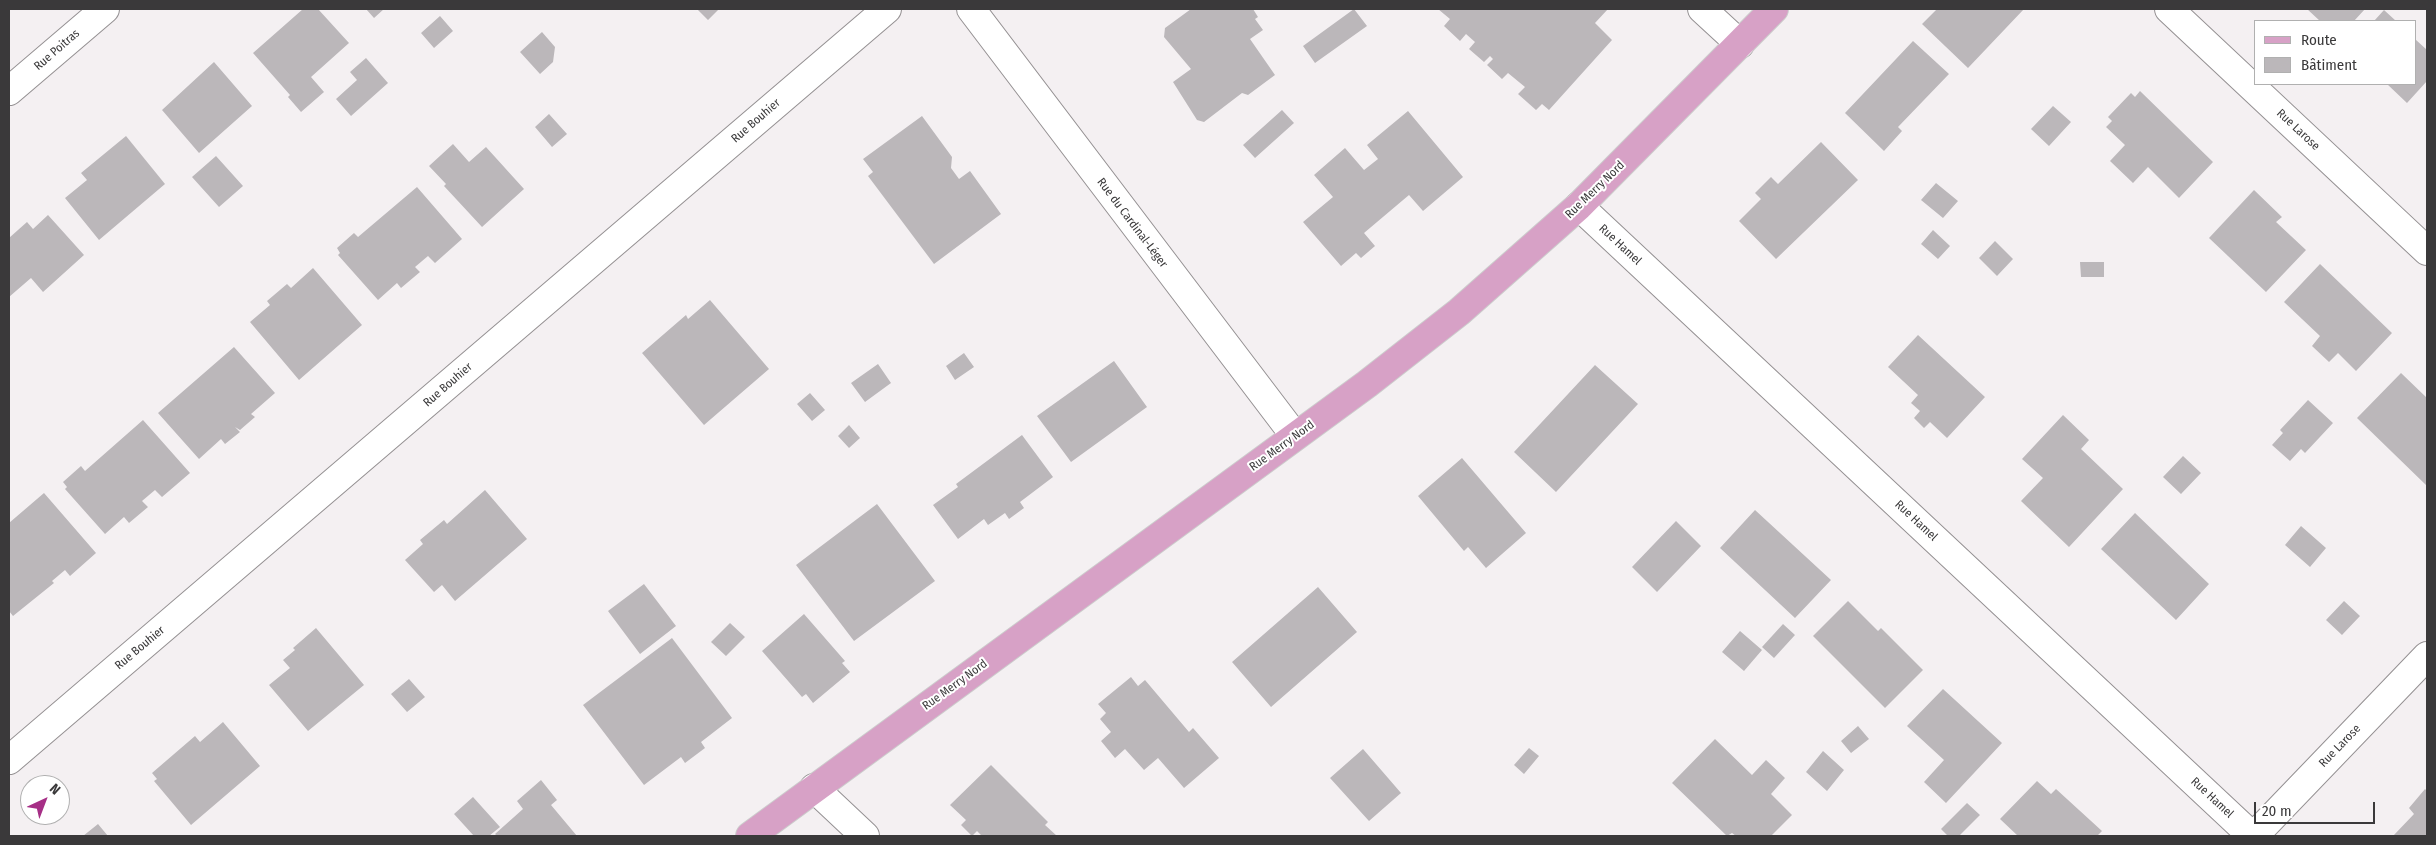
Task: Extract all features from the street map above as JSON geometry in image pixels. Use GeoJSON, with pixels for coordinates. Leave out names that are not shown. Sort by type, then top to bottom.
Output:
{"type":"FeatureCollection","features":[{"type":"Feature","properties":{"kind":"main road","name":"Rue Merry Nord"},"geometry":{"type":"LineString","coordinates":[[750,836],[1367,384],[1459,312],[1579,206],[1774,9]]}},
{"type":"Feature","properties":{"kind":"street","name":"Rue Poitras"},"geometry":{"type":"LineString","coordinates":[[9,91],[105,9]]}},
{"type":"Feature","properties":{"kind":"street","name":"Rue Bouhier"},"geometry":{"type":"LineString","coordinates":[[9,760],[887,9]]}},
{"type":"Feature","properties":{"kind":"street","name":"Rue du Cardinal-Léger"},"geometry":{"type":"LineString","coordinates":[[971,9],[1295,436]]}},
{"type":"Feature","properties":{"kind":"street"},"geometry":{"type":"LineString","coordinates":[[1702,9],[1740,44]]}},
{"type":"Feature","properties":{"kind":"street","name":"Rue Larose"},"geometry":{"type":"LineString","coordinates":[[2169,9],[2427,251]]}},
{"type":"Feature","properties":{"kind":"street","name":"Rue Hamel"},"geometry":{"type":"LineString","coordinates":[[1579,206],[2253,836]]}},
{"type":"Feature","properties":{"kind":"street","name":"Rue Larose"},"geometry":{"type":"LineString","coordinates":[[2253,836],[2427,656]]}},
{"type":"Feature","properties":{"kind":"street"},"geometry":{"type":"LineString","coordinates":[[814,788],[865,836]]}},
{"type":"Feature","properties":{"kind":"building"},"geometry":{"type":"Polygon","coordinates":[[[303,9],[318,9],[349,43],[311,77],[324,92],[301,112],[288,97],[290,95],[253,53],[303,9]]]}},
{"type":"Feature","properties":{"kind":"building"},"geometry":{"type":"Polygon","coordinates":[[[366,9],[384,9],[374,18],[366,9]]]}},
{"type":"Feature","properties":{"kind":"building"},"geometry":{"type":"Polygon","coordinates":[[[697,9],[719,9],[708,20],[697,9]]]}},
{"type":"Feature","properties":{"kind":"building"},"geometry":{"type":"Polygon","coordinates":[[[1191,9],[1253,9],[1258,17],[1255,19],[1263,30],[1250,39],[1275,75],[1248,95],[1242,93],[1204,122],[1197,120],[1173,82],[1191,69],[1164,37],[1165,28],[1191,9]]]}},
{"type":"Feature","properties":{"kind":"building"},"geometry":{"type":"Polygon","coordinates":[[[1354,9],[1367,26],[1315,63],[1303,46],[1354,9]]]}},
{"type":"Feature","properties":{"kind":"building"},"geometry":{"type":"Polygon","coordinates":[[[1438,9],[1608,9],[1595,23],[1612,40],[1549,110],[1542,104],[1536,110],[1518,94],[1525,87],[1508,73],[1502,79],[1487,65],[1493,59],[1490,56],[1484,62],[1469,49],[1475,42],[1466,34],[1460,41],[1444,26],[1450,19],[1438,9]]]}},
{"type":"Feature","properties":{"kind":"building"},"geometry":{"type":"Polygon","coordinates":[[[1937,9],[2024,9],[1968,68],[1922,24],[1937,9]]]}},
{"type":"Feature","properties":{"kind":"building"},"geometry":{"type":"Polygon","coordinates":[[[2307,9],[2365,9],[2355,20],[2319,20],[2307,9]]]}},
{"type":"Feature","properties":{"kind":"building"},"geometry":{"type":"Polygon","coordinates":[[[2384,10],[2395,20],[2375,20],[2384,10]]]}},
{"type":"Feature","properties":{"kind":"building"},"geometry":{"type":"Polygon","coordinates":[[[440,16],[453,31],[434,48],[421,33],[440,16]]]}},
{"type":"Feature","properties":{"kind":"building"},"geometry":{"type":"Polygon","coordinates":[[[542,32],[555,47],[553,62],[540,74],[520,52],[542,32]]]}},
{"type":"Feature","properties":{"kind":"building"},"geometry":{"type":"Polygon","coordinates":[[[2416,40],[2427,50],[2427,81],[2407,103],[2388,85],[2416,85],[2416,40]]]}},
{"type":"Feature","properties":{"kind":"building"},"geometry":{"type":"Polygon","coordinates":[[[1913,41],[1949,74],[1898,127],[1902,131],[1884,151],[1845,113],[1913,41]]]}},
{"type":"Feature","properties":{"kind":"building"},"geometry":{"type":"Polygon","coordinates":[[[366,58],[388,83],[351,116],[336,99],[357,80],[350,72],[366,58]]]}},
{"type":"Feature","properties":{"kind":"building"},"geometry":{"type":"Polygon","coordinates":[[[214,62],[252,106],[199,153],[162,110],[214,62]]]}},
{"type":"Feature","properties":{"kind":"building"},"geometry":{"type":"Polygon","coordinates":[[[2140,91],[2213,162],[2179,198],[2148,167],[2133,183],[2110,161],[2125,145],[2106,127],[2112,121],[2108,117],[2131,93],[2135,97],[2140,91]]]}},
{"type":"Feature","properties":{"kind":"building"},"geometry":{"type":"Polygon","coordinates":[[[2053,106],[2071,122],[2049,146],[2031,129],[2053,106]]]}},
{"type":"Feature","properties":{"kind":"building"},"geometry":{"type":"Polygon","coordinates":[[[1282,110],[1294,123],[1255,158],[1243,145],[1282,110]]]}},
{"type":"Feature","properties":{"kind":"building"},"geometry":{"type":"Polygon","coordinates":[[[1408,111],[1463,177],[1423,211],[1409,195],[1364,233],[1375,246],[1361,258],[1356,253],[1341,266],[1303,222],[1333,197],[1314,175],[1345,148],[1364,170],[1378,159],[1367,145],[1408,111]]]}},
{"type":"Feature","properties":{"kind":"building"},"geometry":{"type":"Polygon","coordinates":[[[549,114],[567,134],[552,147],[535,127],[549,114]]]}},
{"type":"Feature","properties":{"kind":"building"},"geometry":{"type":"Polygon","coordinates":[[[922,116],[952,157],[951,168],[959,179],[970,171],[1001,214],[934,264],[868,176],[873,172],[863,159],[922,116]]]}},
{"type":"Feature","properties":{"kind":"building"},"geometry":{"type":"Polygon","coordinates":[[[126,136],[165,184],[99,240],[65,198],[87,180],[81,173],[126,136]]]}},
{"type":"Feature","properties":{"kind":"building"},"geometry":{"type":"Polygon","coordinates":[[[1821,142],[1858,180],[1776,259],[1739,221],[1761,199],[1755,193],[1771,177],[1778,184],[1821,142]]]}},
{"type":"Feature","properties":{"kind":"building"},"geometry":{"type":"Polygon","coordinates":[[[453,144],[469,162],[486,147],[524,189],[482,227],[444,186],[446,184],[429,166],[453,144]]]}},
{"type":"Feature","properties":{"kind":"building"},"geometry":{"type":"Polygon","coordinates":[[[216,156],[243,186],[219,207],[192,177],[216,156]]]}},
{"type":"Feature","properties":{"kind":"building"},"geometry":{"type":"Polygon","coordinates":[[[1936,183],[1958,201],[1943,218],[1921,200],[1936,183]]]}},
{"type":"Feature","properties":{"kind":"building"},"geometry":{"type":"Polygon","coordinates":[[[417,187],[462,239],[435,263],[428,256],[415,267],[420,272],[401,288],[397,283],[378,300],[338,255],[340,253],[337,248],[354,233],[358,237],[417,187]]]}},
{"type":"Feature","properties":{"kind":"building"},"geometry":{"type":"Polygon","coordinates":[[[2254,190],[2282,217],[2276,222],[2306,250],[2266,292],[2209,238],[2254,190]]]}},
{"type":"Feature","properties":{"kind":"building"},"geometry":{"type":"Polygon","coordinates":[[[48,215],[84,255],[43,292],[31,278],[9,297],[9,238],[27,222],[33,229],[48,215]]]}},
{"type":"Feature","properties":{"kind":"building"},"geometry":{"type":"Polygon","coordinates":[[[1933,230],[1950,246],[1938,259],[1921,244],[1933,230]]]}},
{"type":"Feature","properties":{"kind":"building"},"geometry":{"type":"Polygon","coordinates":[[[1995,241],[2013,259],[1997,276],[1979,258],[1995,241]]]}},
{"type":"Feature","properties":{"kind":"building"},"geometry":{"type":"Polygon","coordinates":[[[2080,262],[2104,262],[2104,277],[2081,277],[2080,262]]]}},
{"type":"Feature","properties":{"kind":"building"},"geometry":{"type":"Polygon","coordinates":[[[2320,264],[2392,333],[2356,371],[2338,353],[2329,362],[2312,346],[2320,336],[2284,302],[2320,264]]]}},
{"type":"Feature","properties":{"kind":"building"},"geometry":{"type":"Polygon","coordinates":[[[313,268],[362,325],[299,380],[250,322],[270,305],[267,301],[287,284],[291,288],[313,268]]]}},
{"type":"Feature","properties":{"kind":"building"},"geometry":{"type":"Polygon","coordinates":[[[710,300],[769,369],[704,425],[642,353],[686,315],[688,319],[710,300]]]}},
{"type":"Feature","properties":{"kind":"building"},"geometry":{"type":"Polygon","coordinates":[[[1918,335],[1985,397],[1947,438],[1930,422],[1924,428],[1914,418],[1920,411],[1911,403],[1918,395],[1888,367],[1918,335]]]}},
{"type":"Feature","properties":{"kind":"building"},"geometry":{"type":"Polygon","coordinates":[[[234,347],[275,393],[251,414],[255,417],[240,430],[235,427],[240,432],[225,444],[221,439],[199,459],[158,413],[234,347]]]}},
{"type":"Feature","properties":{"kind":"building"},"geometry":{"type":"Polygon","coordinates":[[[964,353],[974,367],[955,380],[946,366],[964,353]]]}},
{"type":"Feature","properties":{"kind":"building"},"geometry":{"type":"Polygon","coordinates":[[[1114,361],[1147,407],[1071,462],[1037,416],[1114,361]]]}},
{"type":"Feature","properties":{"kind":"building"},"geometry":{"type":"Polygon","coordinates":[[[878,364],[891,383],[865,402],[851,383],[878,364]]]}},
{"type":"Feature","properties":{"kind":"building"},"geometry":{"type":"Polygon","coordinates":[[[1595,365],[1638,404],[1556,492],[1514,452],[1595,365]]]}},
{"type":"Feature","properties":{"kind":"building"},"geometry":{"type":"Polygon","coordinates":[[[2401,373],[2427,398],[2427,486],[2357,418],[2401,373]]]}},
{"type":"Feature","properties":{"kind":"building"},"geometry":{"type":"Polygon","coordinates":[[[810,393],[825,410],[812,421],[797,404],[810,393]]]}},
{"type":"Feature","properties":{"kind":"building"},"geometry":{"type":"Polygon","coordinates":[[[2308,400],[2333,423],[2305,453],[2301,449],[2290,461],[2272,445],[2283,433],[2280,430],[2308,400]]]}},
{"type":"Feature","properties":{"kind":"building"},"geometry":{"type":"Polygon","coordinates":[[[2063,415],[2089,440],[2081,449],[2123,489],[2069,547],[2021,501],[2043,478],[2022,459],[2063,415]]]}},
{"type":"Feature","properties":{"kind":"building"},"geometry":{"type":"Polygon","coordinates":[[[143,420],[190,473],[162,497],[155,490],[142,501],[148,507],[129,523],[124,517],[105,534],[65,489],[67,487],[63,482],[81,466],[85,471],[143,420]]]}},
{"type":"Feature","properties":{"kind":"building"},"geometry":{"type":"Polygon","coordinates":[[[849,425],[860,438],[849,448],[838,436],[849,425]]]}},
{"type":"Feature","properties":{"kind":"building"},"geometry":{"type":"Polygon","coordinates":[[[1022,435],[1053,477],[1020,502],[1024,508],[1009,519],[1005,513],[988,525],[984,519],[958,539],[933,505],[958,487],[956,484],[1022,435]]]}},
{"type":"Feature","properties":{"kind":"building"},"geometry":{"type":"Polygon","coordinates":[[[2183,456],[2201,473],[2181,494],[2163,477],[2183,456]]]}},
{"type":"Feature","properties":{"kind":"building"},"geometry":{"type":"Polygon","coordinates":[[[1462,458],[1526,533],[1486,568],[1468,547],[1464,551],[1418,496],[1462,458]]]}},
{"type":"Feature","properties":{"kind":"building"},"geometry":{"type":"Polygon","coordinates":[[[485,490],[527,539],[455,601],[442,585],[434,592],[405,560],[423,544],[420,540],[444,520],[447,524],[485,490]]]}},
{"type":"Feature","properties":{"kind":"building"},"geometry":{"type":"Polygon","coordinates":[[[44,493],[96,553],[70,576],[65,570],[52,581],[54,583],[13,616],[9,611],[9,523],[44,493]]]}},
{"type":"Feature","properties":{"kind":"building"},"geometry":{"type":"Polygon","coordinates":[[[877,504],[935,581],[854,641],[796,565],[877,504]]]}},
{"type":"Feature","properties":{"kind":"building"},"geometry":{"type":"Polygon","coordinates":[[[1755,510],[1831,580],[1795,618],[1720,548],[1755,510]]]}},
{"type":"Feature","properties":{"kind":"building"},"geometry":{"type":"Polygon","coordinates":[[[2135,513],[2209,584],[2176,620],[2101,549],[2135,513]]]}},
{"type":"Feature","properties":{"kind":"building"},"geometry":{"type":"Polygon","coordinates":[[[1676,521],[1701,546],[1657,592],[1632,567],[1676,521]]]}},
{"type":"Feature","properties":{"kind":"building"},"geometry":{"type":"Polygon","coordinates":[[[2301,526],[2326,548],[2310,567],[2285,545],[2301,526]]]}},
{"type":"Feature","properties":{"kind":"building"},"geometry":{"type":"Polygon","coordinates":[[[644,584],[676,626],[640,654],[608,611],[644,584]]]}},
{"type":"Feature","properties":{"kind":"building"},"geometry":{"type":"Polygon","coordinates":[[[1318,587],[1357,632],[1271,707],[1232,662],[1318,587]]]}},
{"type":"Feature","properties":{"kind":"building"},"geometry":{"type":"Polygon","coordinates":[[[1848,601],[1878,631],[1881,628],[1923,670],[1885,708],[1813,636],[1848,601]]]}},
{"type":"Feature","properties":{"kind":"building"},"geometry":{"type":"Polygon","coordinates":[[[2344,601],[2360,616],[2342,635],[2326,620],[2344,601]]]}},
{"type":"Feature","properties":{"kind":"building"},"geometry":{"type":"Polygon","coordinates":[[[804,614],[845,661],[842,663],[850,672],[813,703],[806,694],[802,697],[762,651],[804,614]]]}},
{"type":"Feature","properties":{"kind":"building"},"geometry":{"type":"Polygon","coordinates":[[[730,623],[745,637],[726,656],[711,642],[730,623]]]}},
{"type":"Feature","properties":{"kind":"building"},"geometry":{"type":"Polygon","coordinates":[[[1783,624],[1795,635],[1774,658],[1762,647],[1783,624]]]}},
{"type":"Feature","properties":{"kind":"building"},"geometry":{"type":"Polygon","coordinates":[[[316,628],[364,685],[308,731],[269,685],[290,668],[283,660],[295,650],[293,648],[316,628]]]}},
{"type":"Feature","properties":{"kind":"building"},"geometry":{"type":"Polygon","coordinates":[[[1740,631],[1762,650],[1744,671],[1722,652],[1740,631]]]}},
{"type":"Feature","properties":{"kind":"building"},"geometry":{"type":"Polygon","coordinates":[[[672,638],[732,718],[701,742],[705,748],[685,763],[681,757],[644,785],[583,705],[672,638]]]}},
{"type":"Feature","properties":{"kind":"building"},"geometry":{"type":"Polygon","coordinates":[[[1131,677],[1138,686],[1145,680],[1189,732],[1193,728],[1219,758],[1184,788],[1158,758],[1144,770],[1125,749],[1115,758],[1101,741],[1111,732],[1100,719],[1106,713],[1098,704],[1131,677]]]}},
{"type":"Feature","properties":{"kind":"building"},"geometry":{"type":"Polygon","coordinates":[[[409,679],[425,697],[407,712],[391,694],[409,679]]]}},
{"type":"Feature","properties":{"kind":"building"},"geometry":{"type":"Polygon","coordinates":[[[1943,689],[2002,743],[1946,803],[1924,782],[1944,760],[1907,726],[1943,689]]]}},
{"type":"Feature","properties":{"kind":"building"},"geometry":{"type":"Polygon","coordinates":[[[223,722],[260,766],[191,825],[154,781],[157,779],[152,773],[195,736],[200,742],[223,722]]]}},
{"type":"Feature","properties":{"kind":"building"},"geometry":{"type":"Polygon","coordinates":[[[1858,726],[1869,739],[1851,753],[1841,741],[1858,726]]]}},
{"type":"Feature","properties":{"kind":"building"},"geometry":{"type":"Polygon","coordinates":[[[1715,739],[1752,775],[1766,760],[1785,778],[1771,794],[1792,815],[1771,836],[1736,836],[1732,833],[1727,836],[1672,783],[1715,739]]]}},
{"type":"Feature","properties":{"kind":"building"},"geometry":{"type":"Polygon","coordinates":[[[1529,748],[1539,756],[1524,774],[1514,765],[1529,748]]]}},
{"type":"Feature","properties":{"kind":"building"},"geometry":{"type":"Polygon","coordinates":[[[1363,749],[1401,793],[1369,821],[1330,778],[1363,749]]]}},
{"type":"Feature","properties":{"kind":"building"},"geometry":{"type":"Polygon","coordinates":[[[1823,751],[1844,770],[1827,791],[1806,772],[1823,751]]]}},
{"type":"Feature","properties":{"kind":"building"},"geometry":{"type":"Polygon","coordinates":[[[991,765],[1048,822],[1045,825],[1057,836],[982,836],[977,831],[972,836],[961,825],[966,820],[950,805],[991,765]]]}},
{"type":"Feature","properties":{"kind":"building"},"geometry":{"type":"Polygon","coordinates":[[[541,780],[557,800],[551,805],[577,836],[497,836],[495,834],[523,809],[517,801],[541,780]]]}},
{"type":"Feature","properties":{"kind":"building"},"geometry":{"type":"Polygon","coordinates":[[[2037,781],[2051,794],[2056,789],[2102,831],[2097,836],[2018,836],[2000,819],[2037,781]]]}},
{"type":"Feature","properties":{"kind":"building"},"geometry":{"type":"Polygon","coordinates":[[[2425,789],[2427,791],[2427,836],[2393,836],[2414,814],[2409,808],[2425,789]]]}},
{"type":"Feature","properties":{"kind":"building"},"geometry":{"type":"Polygon","coordinates":[[[473,797],[500,827],[489,836],[474,836],[454,814],[473,797]]]}},
{"type":"Feature","properties":{"kind":"building"},"geometry":{"type":"Polygon","coordinates":[[[1967,803],[1980,815],[1959,836],[1948,836],[1941,829],[1967,803]]]}},
{"type":"Feature","properties":{"kind":"building"},"geometry":{"type":"Polygon","coordinates":[[[98,824],[108,836],[83,836],[98,824]]]}}]}
